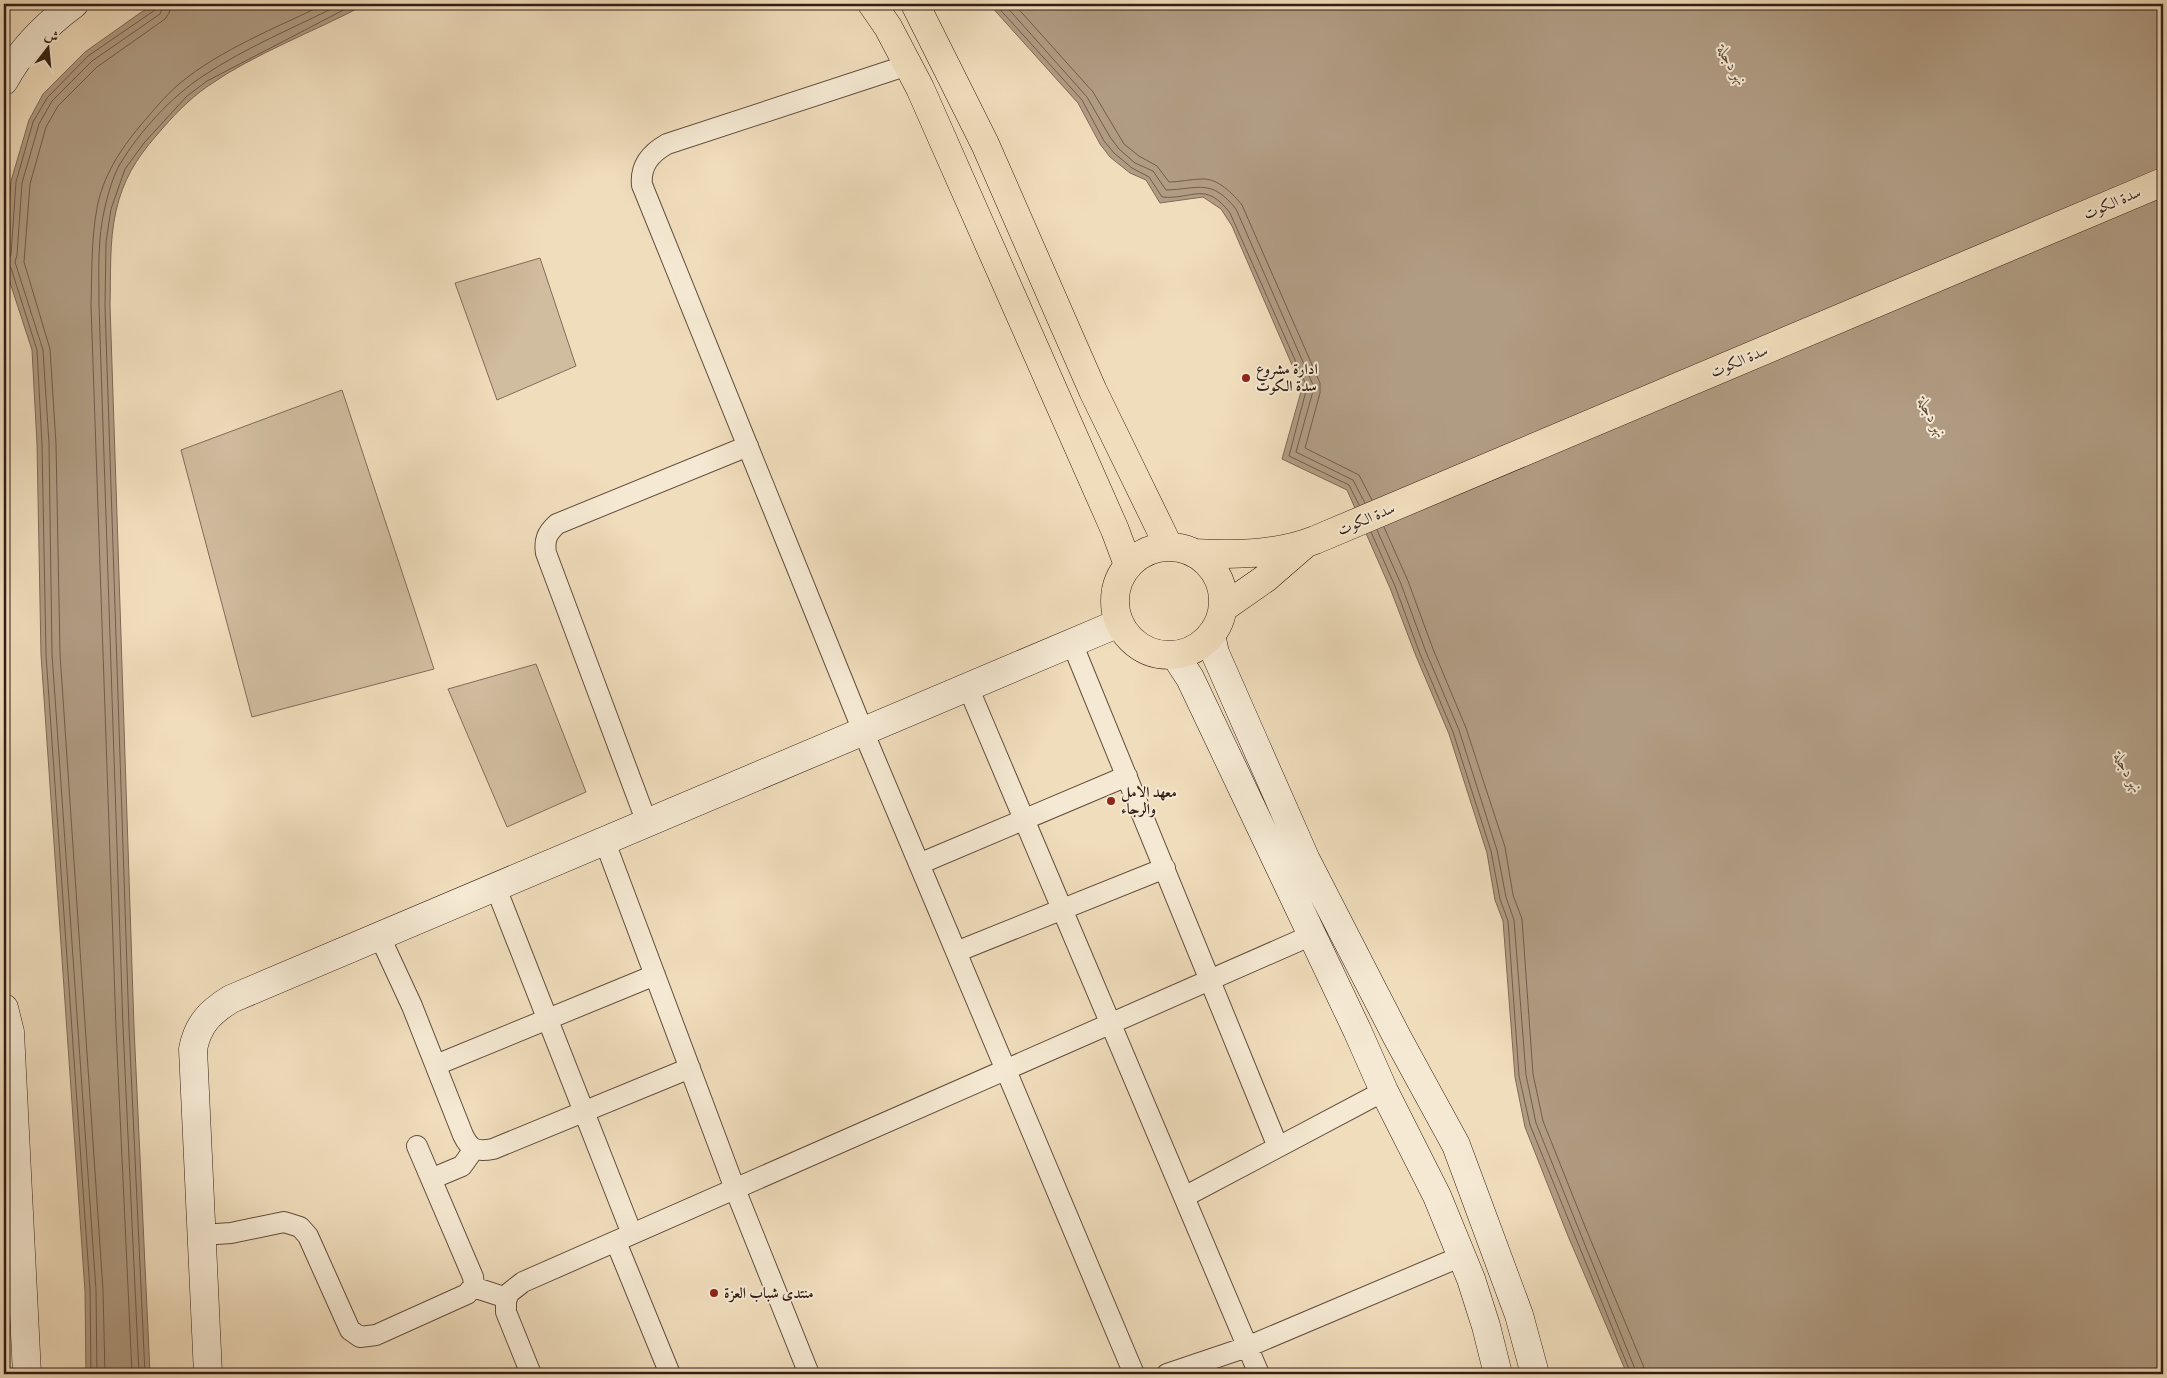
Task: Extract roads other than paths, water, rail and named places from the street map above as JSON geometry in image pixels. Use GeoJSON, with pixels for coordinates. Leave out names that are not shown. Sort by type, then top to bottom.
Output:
{"type":"FeatureCollection","features":[{"type":"Feature","properties":{"kind":"main road"},"geometry":{"type":"LineString","coordinates":[[872,4],[888,27],[920,88],[1099,494],[1128,565]]}},
{"type":"Feature","properties":{"kind":"main road"},"geometry":{"type":"LineString","coordinates":[[915,4],[986,144],[1093,391],[1181,550],[1207,563],[1217,576],[1222,592],[1223,608],[1219,622],[1211,635],[1201,645],[1189,652],[1175,655],[1158,655],[1142,649],[1128,638],[1119,623],[1114,608],[1115,593],[1120,578],[1128,565],[1140,555],[1154,549],[1181,550],[1250,554],[1310,542]]}},
{"type":"Feature","properties":{"kind":"main road","name":"سدة الكوت"},"geometry":{"type":"LineString","coordinates":[[1310,542],[2163,182]]}},
{"type":"Feature","properties":{"kind":"main road"},"geometry":{"type":"LineString","coordinates":[[1223,608],[1266,578],[1310,542]]}},
{"type":"Feature","properties":{"kind":"street"},"geometry":{"type":"LineString","coordinates":[[4,81],[13,66],[44,29],[74,4]]}},
{"type":"Feature","properties":{"kind":"street"},"geometry":{"type":"LineString","coordinates":[[908,65],[667,144],[654,151],[643,167],[642,185],[919,864],[1134,1374]]}},
{"type":"Feature","properties":{"kind":"street"},"geometry":{"type":"LineString","coordinates":[[647,824],[546,553],[545,539],[557,524],[748,446]]}},
{"type":"Feature","properties":{"kind":"street"},"geometry":{"type":"LineString","coordinates":[[208,1374],[194,1049],[196,1036],[204,1020],[215,1009],[232,999],[380,938],[1119,623]]}},
{"type":"Feature","properties":{"kind":"street"},"geometry":{"type":"LineString","coordinates":[[1211,635],[1215,654],[1306,860],[1385,1014],[1456,1145],[1519,1314],[1535,1374]]}},
{"type":"Feature","properties":{"kind":"street"},"geometry":{"type":"LineString","coordinates":[[1072,643],[1211,979],[1278,1147]]}},
{"type":"Feature","properties":{"kind":"street"},"geometry":{"type":"LineString","coordinates":[[1175,655],[1190,678],[1384,1091],[1437,1196],[1462,1256],[1486,1326],[1498,1374]]}},
{"type":"Feature","properties":{"kind":"street"},"geometry":{"type":"LineString","coordinates":[[968,687],[1112,1023],[1259,1374]]}},
{"type":"Feature","properties":{"kind":"street"},"geometry":{"type":"LineString","coordinates":[[919,864],[1127,776]]}},
{"type":"Feature","properties":{"kind":"street"},"geometry":{"type":"LineString","coordinates":[[605,842],[735,1189],[809,1374]]}},
{"type":"Feature","properties":{"kind":"street"},"geometry":{"type":"LineString","coordinates":[[956,952],[1165,868]]}},
{"type":"Feature","properties":{"kind":"street"},"geometry":{"type":"LineString","coordinates":[[496,888],[584,1111],[670,1374]]}},
{"type":"Feature","properties":{"kind":"street"},"geometry":{"type":"LineString","coordinates":[[531,1374],[506,1312],[508,1293],[524,1282],[1312,935]]}},
{"type":"Feature","properties":{"kind":"street"},"geometry":{"type":"LineString","coordinates":[[380,938],[412,1006],[463,1135],[468,1144],[478,1151],[493,1149],[690,1068]]}},
{"type":"Feature","properties":{"kind":"street"},"geometry":{"type":"LineString","coordinates":[[436,1065],[655,975]]}},
{"type":"Feature","properties":{"kind":"street"},"geometry":{"type":"LineString","coordinates":[[4,1008],[10,1032],[27,1374]]}},
{"type":"Feature","properties":{"kind":"street"},"geometry":{"type":"LineString","coordinates":[[1357,1030],[1385,1014]]}},
{"type":"Feature","properties":{"kind":"street"},"geometry":{"type":"LineString","coordinates":[[1184,1197],[1384,1091]]}},
{"type":"Feature","properties":{"kind":"street"},"geometry":{"type":"LineString","coordinates":[[202,1235],[231,1233],[284,1222],[300,1228],[308,1236],[350,1330],[360,1337],[376,1335],[467,1294],[473,1287],[473,1277],[417,1146]]}},
{"type":"Feature","properties":{"kind":"street"},"geometry":{"type":"LineString","coordinates":[[431,1180],[462,1166],[474,1149]]}},
{"type":"Feature","properties":{"kind":"street"},"geometry":{"type":"LineString","coordinates":[[1167,1374],[1247,1347],[1462,1256]]}},
{"type":"Feature","properties":{"kind":"street"},"geometry":{"type":"LineString","coordinates":[[473,1287],[507,1298]]}},
{"type":"Feature","properties":{"kind":"water"},"geometry":{"type":"Polygon","coordinates":[[[156,4],[366,4],[245,63],[194,97],[168,122],[136,162],[122,189],[116,211],[111,246],[110,305],[134,1027],[150,1374],[86,1374],[85,1291],[41,655],[37,444],[32,350],[5,267],[11,181],[29,120],[43,94],[85,52],[140,13],[156,4]]]}},
{"type":"Feature","properties":{"kind":"water","name":"نهر دجلة"},"geometry":{"type":"Polygon","coordinates":[[[989,4],[2163,4],[2163,1374],[1627,1374],[1568,1236],[1525,1127],[1515,1077],[1503,921],[1495,900],[1487,853],[1449,734],[1390,588],[1347,490],[1282,459],[1302,388],[1232,226],[1221,209],[1203,197],[1160,203],[1146,180],[1130,173],[1110,157],[1100,144],[1078,103],[989,4]]]}},
{"type":"Feature","properties":{"kind":"place","name":"ادارة مشروع سدة الكوت"},"geometry":{"type":"Point","coordinates":[1246,378]}},
{"type":"Feature","properties":{"kind":"place","name":"معهد الامل والرجاء"},"geometry":{"type":"Point","coordinates":[1111,801]}},
{"type":"Feature","properties":{"kind":"place","name":"منتدى شباب العزة"},"geometry":{"type":"Point","coordinates":[714,1293]}}]}
